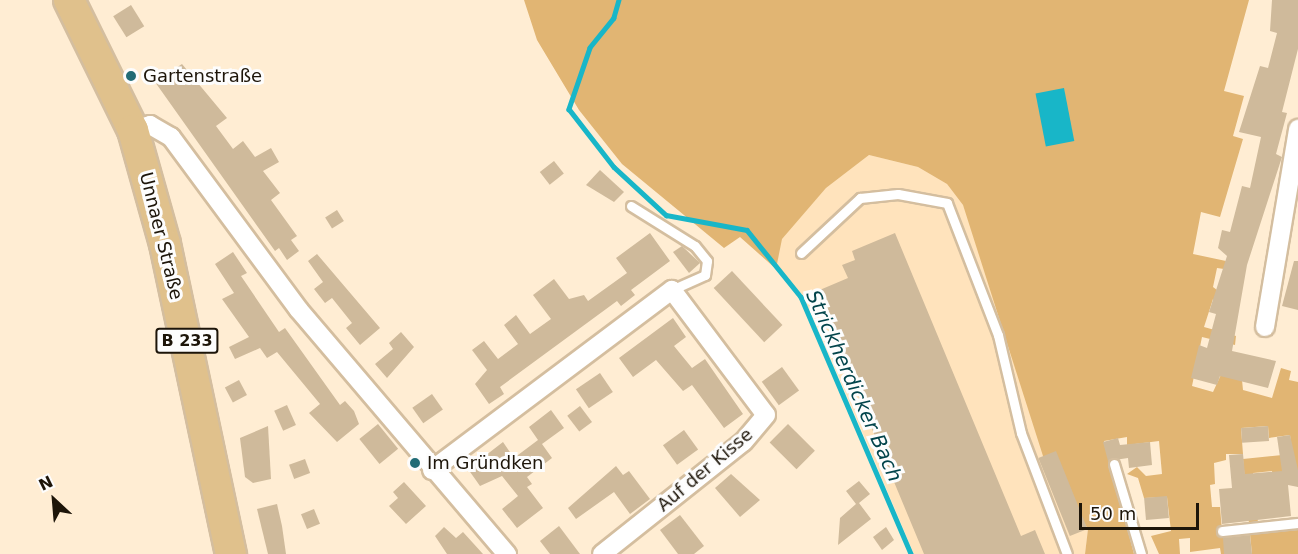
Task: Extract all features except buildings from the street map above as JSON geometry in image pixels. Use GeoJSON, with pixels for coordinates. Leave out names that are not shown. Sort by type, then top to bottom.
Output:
{"type":"FeatureCollection","features":[{"type":"Feature","properties":{"kind":"main road","name":"Unnaer Straße"},"geometry":{"type":"LineString","coordinates":[[69,0],[133,130],[165,244],[231,554]]}},
{"type":"Feature","properties":{"kind":"street"},"geometry":{"type":"LineString","coordinates":[[133,130],[150,124],[171,137],[299,310],[432,470],[507,554]]}},
{"type":"Feature","properties":{"kind":"street"},"geometry":{"type":"LineString","coordinates":[[1265,327],[1265,302],[1294,202],[1288,167],[1298,129]]}},
{"type":"Feature","properties":{"kind":"street"},"geometry":{"type":"LineString","coordinates":[[432,470],[672,290]]}},
{"type":"Feature","properties":{"kind":"street","name":"Auf der Kisse"},"geometry":{"type":"LineString","coordinates":[[602,554],[743,442],[766,415],[672,290]]}},
{"type":"Feature","properties":{"kind":"lane"},"geometry":{"type":"LineString","coordinates":[[801,253],[860,198],[898,194],[948,203],[998,335],[1021,432],[1067,554]]}},
{"type":"Feature","properties":{"kind":"lane"},"geometry":{"type":"LineString","coordinates":[[631,207],[695,246],[707,261],[705,275],[672,290]]}},
{"type":"Feature","properties":{"kind":"lane"},"geometry":{"type":"LineString","coordinates":[[1114,465],[1141,554]]}},
{"type":"Feature","properties":{"kind":"lane"},"geometry":{"type":"LineString","coordinates":[[1222,531],[1298,523]]}},
{"type":"Feature","properties":{"kind":"shaded area"},"geometry":{"type":"Polygon","coordinates":[[[524,0],[1249,0],[1224,91],[1244,96],[1233,136],[1243,139],[1220,217],[1201,212],[1193,254],[1226,261],[1224,269],[1217,268],[1213,287],[1237,305],[1213,299],[1204,327],[1236,336],[1235,345],[1202,337],[1192,386],[1213,392],[1225,366],[1241,370],[1243,390],[1272,398],[1281,368],[1291,371],[1289,380],[1298,382],[1298,487],[1294,482],[1273,483],[1272,471],[1253,473],[1258,523],[1249,524],[1243,459],[1292,454],[1290,435],[1269,438],[1268,426],[1241,428],[1243,454],[1226,454],[1226,460],[1214,463],[1215,484],[1210,485],[1212,507],[1220,507],[1222,531],[1217,535],[1231,536],[1233,554],[1221,554],[1220,548],[1190,552],[1190,538],[1179,539],[1180,554],[1159,554],[1151,536],[1171,531],[1167,497],[1144,498],[1138,478],[1127,474],[1137,467],[1146,476],[1162,474],[1159,441],[1127,445],[1127,437],[1104,441],[1134,554],[1085,554],[1088,529],[1043,456],[963,205],[947,184],[918,167],[869,155],[826,188],[782,239],[776,269],[740,237],[724,248],[622,164],[579,110],[537,40],[524,0]]]}},
{"type":"Feature","properties":{"kind":"shaded area"},"geometry":{"type":"Polygon","coordinates":[[[869,155],[918,167],[947,184],[963,205],[1088,529],[1085,554],[914,554],[812,313],[776,269],[781,239],[826,188],[869,155]]]}},
{"type":"Feature","properties":{"kind":"shaded area"},"geometry":{"type":"Polygon","coordinates":[[[1298,530],[1298,554],[1252,554],[1250,534],[1298,530]]]}},
{"type":"Feature","properties":{"kind":"water"},"geometry":{"type":"Polygon","coordinates":[[[1064,88],[1074,141],[1046,147],[1036,94],[1064,88]]]}},
{"type":"Feature","properties":{"kind":"waterway","name":"Strickherdicker Bach"},"geometry":{"type":"LineString","coordinates":[[619,0],[614,18],[590,48],[569,109],[614,167],[666,215],[747,230],[801,297],[911,554]]}},
{"type":"Feature","properties":{"kind":"place","name":"Gartenstraße"},"geometry":{"type":"Point","coordinates":[131,76]}},
{"type":"Feature","properties":{"kind":"place","name":"Im Gründken"},"geometry":{"type":"Point","coordinates":[415,463]}}]}
